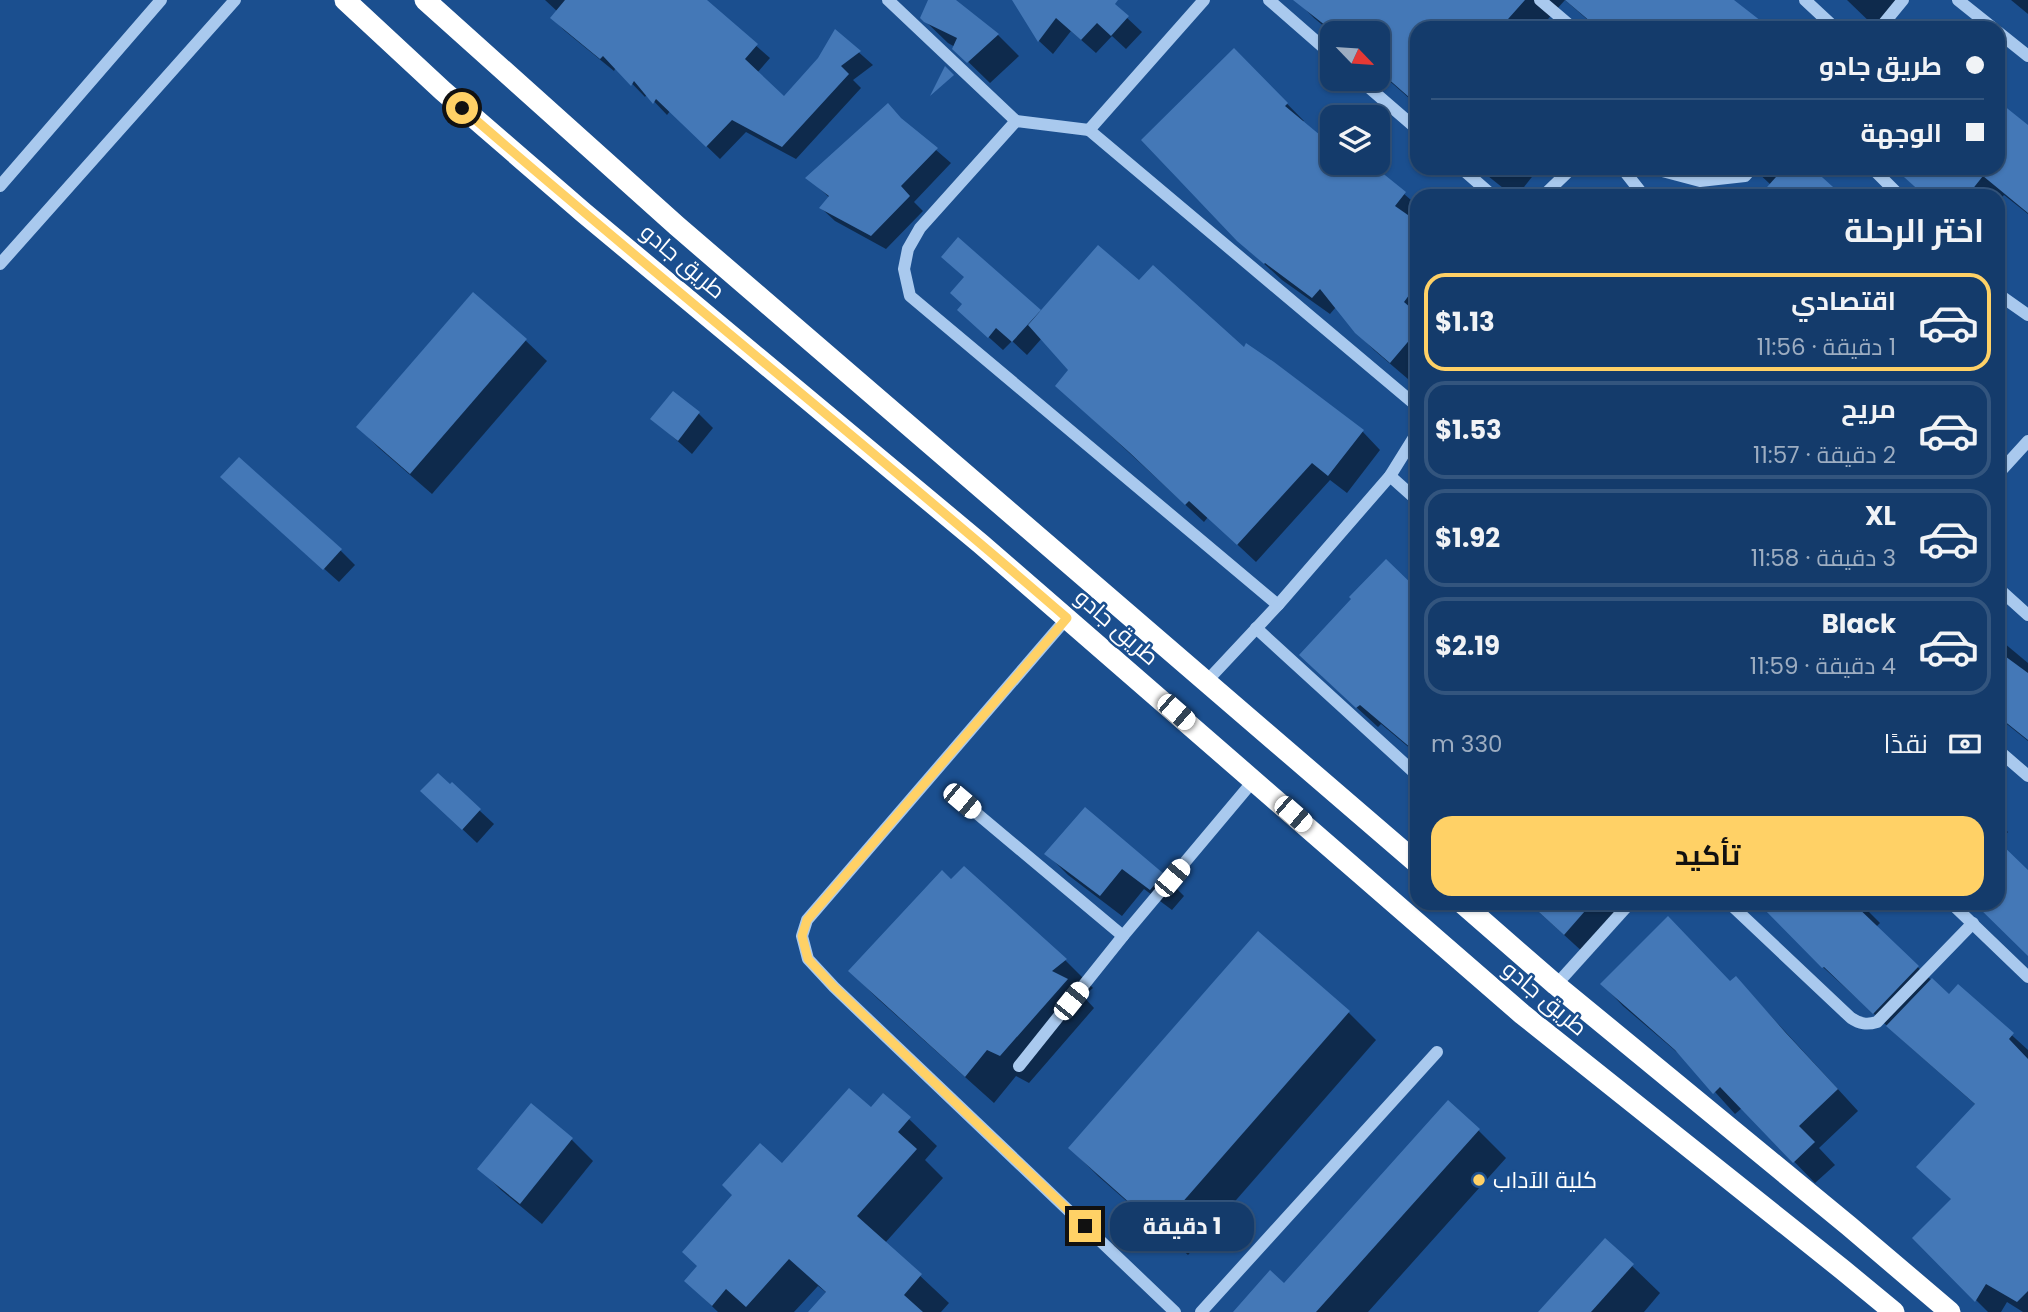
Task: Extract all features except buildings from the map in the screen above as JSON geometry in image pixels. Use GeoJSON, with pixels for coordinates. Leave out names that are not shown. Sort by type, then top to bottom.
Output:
{"type":"FeatureCollection","features":[{"type":"Feature","properties":{"kind":"highway","name":"طريق جادو"},"geometry":{"type":"LineString","coordinates":[[345,0],[443,91],[584,213],[981,544],[1522,1014],[1894,1312]]}},
{"type":"Feature","properties":{"kind":"highway","name":"طريق جادو"},"geometry":{"type":"LineString","coordinates":[[425,0],[677,226],[1410,857]]}},
{"type":"Feature","properties":{"kind":"highway","name":"طريق جادو"},"geometry":{"type":"LineString","coordinates":[[1470,910],[1556,985],[1950,1312]]}},
{"type":"Feature","properties":{"kind":"highway"},"geometry":{"type":"LineString","coordinates":[[1867,1291],[1875,1312]]}},
{"type":"Feature","properties":{"kind":"street"},"geometry":{"type":"LineString","coordinates":[[0,186],[162,0]]}},
{"type":"Feature","properties":{"kind":"street"},"geometry":{"type":"LineString","coordinates":[[0,264],[235,0]]}},
{"type":"Feature","properties":{"kind":"street"},"geometry":{"type":"LineString","coordinates":[[888,0],[1016,121],[1088,130],[1410,400]]}},
{"type":"Feature","properties":{"kind":"street"},"geometry":{"type":"LineString","coordinates":[[1088,130],[1204,0]]}},
{"type":"Feature","properties":{"kind":"street"},"geometry":{"type":"LineString","coordinates":[[1269,0],[1320,45]]}},
{"type":"Feature","properties":{"kind":"street"},"geometry":{"type":"LineString","coordinates":[[1540,0],[1565,21]]}},
{"type":"Feature","properties":{"kind":"street"},"geometry":{"type":"LineString","coordinates":[[1805,0],[1828,21]]}},
{"type":"Feature","properties":{"kind":"street"},"geometry":{"type":"LineString","coordinates":[[1886,21],[1903,0]]}},
{"type":"Feature","properties":{"kind":"street"},"geometry":{"type":"LineString","coordinates":[[1958,0],[1984,21]]}},
{"type":"Feature","properties":{"kind":"street"},"geometry":{"type":"LineString","coordinates":[[2005,38],[2028,56]]}},
{"type":"Feature","properties":{"kind":"street"},"geometry":{"type":"LineString","coordinates":[[1373,91],[1410,123]]}},
{"type":"Feature","properties":{"kind":"street"},"geometry":{"type":"LineString","coordinates":[[1016,121],[920,228],[908,249],[904,269],[910,296],[1278,605]]}},
{"type":"Feature","properties":{"kind":"street"},"geometry":{"type":"LineString","coordinates":[[1469,175],[1485,189]]}},
{"type":"Feature","properties":{"kind":"street"},"geometry":{"type":"LineString","coordinates":[[1550,189],[1565,175]]}},
{"type":"Feature","properties":{"kind":"street"},"geometry":{"type":"LineString","coordinates":[[1628,175],[1638,189]]}},
{"type":"Feature","properties":{"kind":"street"},"geometry":{"type":"LineString","coordinates":[[1677,175],[1700,181],[1727,175]]}},
{"type":"Feature","properties":{"kind":"street"},"geometry":{"type":"LineString","coordinates":[[1879,175],[1893,189]]}},
{"type":"Feature","properties":{"kind":"street"},"geometry":{"type":"LineString","coordinates":[[2005,299],[2028,315]]}},
{"type":"Feature","properties":{"kind":"street"},"geometry":{"type":"LineString","coordinates":[[2005,466],[2028,441]]}},
{"type":"Feature","properties":{"kind":"street"},"geometry":{"type":"LineString","coordinates":[[1206,682],[1278,605],[1390,476],[1410,444]]}},
{"type":"Feature","properties":{"kind":"street"},"geometry":{"type":"LineString","coordinates":[[1390,476],[1410,494]]}},
{"type":"Feature","properties":{"kind":"street"},"geometry":{"type":"LineString","coordinates":[[2005,594],[2028,615]]}},
{"type":"Feature","properties":{"kind":"street"},"geometry":{"type":"LineString","coordinates":[[1067,618],[807,920],[802,936],[808,959],[834,987],[1175,1312]]}},
{"type":"Feature","properties":{"kind":"street"},"geometry":{"type":"LineString","coordinates":[[1256,628],[1410,769]]}},
{"type":"Feature","properties":{"kind":"street"},"geometry":{"type":"LineString","coordinates":[[2005,756],[2028,775]]}},
{"type":"Feature","properties":{"kind":"street"},"geometry":{"type":"LineString","coordinates":[[1019,1066],[1123,936],[1254,780]]}},
{"type":"Feature","properties":{"kind":"street"},"geometry":{"type":"LineString","coordinates":[[962,801],[1123,936]]}},
{"type":"Feature","properties":{"kind":"street"},"geometry":{"type":"LineString","coordinates":[[1556,985],[1624,910]]}},
{"type":"Feature","properties":{"kind":"street"},"geometry":{"type":"LineString","coordinates":[[1735,910],[1851,1018],[1869,1025],[1877,1022],[1973,923]]}},
{"type":"Feature","properties":{"kind":"street"},"geometry":{"type":"LineString","coordinates":[[1959,910],[2028,977]]}},
{"type":"Feature","properties":{"kind":"street"},"geometry":{"type":"LineString","coordinates":[[1201,1312],[1437,1052]]}},
{"type":"Feature","properties":{"kind":"place","name":"كلية الآداب"},"geometry":{"type":"Point","coordinates":[1479,1180]}},
{"type":"Feature","properties":{"kind":"route"},"geometry":{"type":"LineString","coordinates":[[462,108],[1067,618],[807,920],[802,936],[808,959],[834,987],[1085,1226]]}}]}
